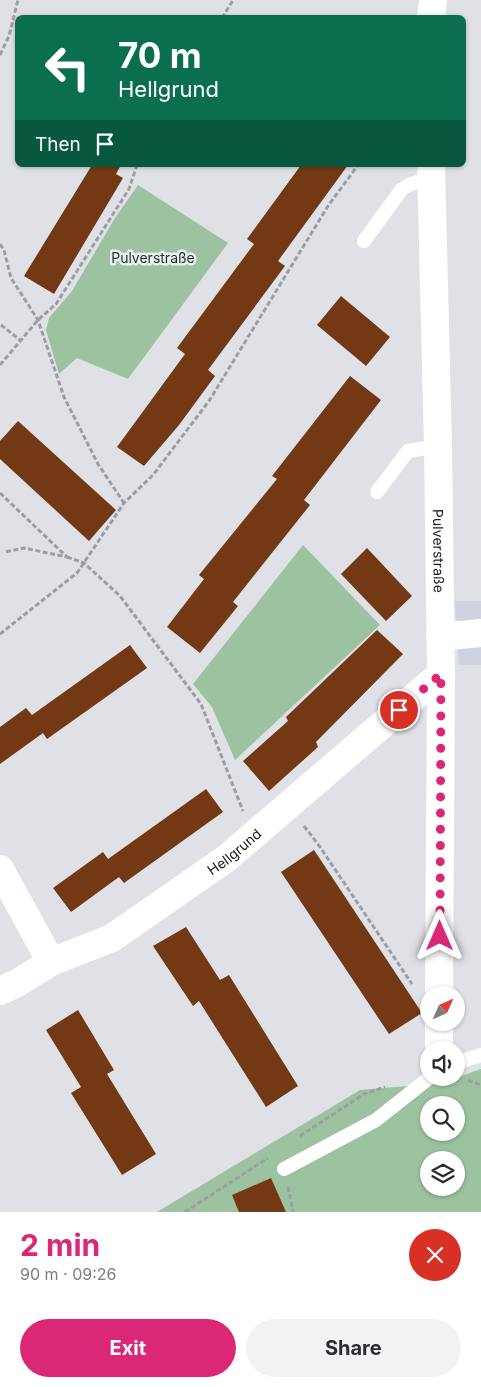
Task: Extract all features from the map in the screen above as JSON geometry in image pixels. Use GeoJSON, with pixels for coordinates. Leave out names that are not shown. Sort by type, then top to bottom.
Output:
{"type":"FeatureCollection","features":[{"type":"Feature","properties":{"kind":"street"},"geometry":{"type":"LineString","coordinates":[[431,15],[433,0]]}},
{"type":"Feature","properties":{"kind":"street","name":"Pulverstraße"},"geometry":{"type":"LineString","coordinates":[[427,986],[441,674],[438,446],[431,172]]}},
{"type":"Feature","properties":{"kind":"street"},"geometry":{"type":"LineString","coordinates":[[440,636],[481,633]]}},
{"type":"Feature","properties":{"kind":"street","name":"Hellgrund"},"geometry":{"type":"LineString","coordinates":[[0,991],[19,982],[51,962],[112,938],[226,858],[441,674]]}},
{"type":"Feature","properties":{"kind":"street"},"geometry":{"type":"LineString","coordinates":[[0,869],[51,962]]}},
{"type":"Feature","properties":{"kind":"lane"},"geometry":{"type":"LineString","coordinates":[[364,241],[402,189],[431,172]]}},
{"type":"Feature","properties":{"kind":"lane"},"geometry":{"type":"LineString","coordinates":[[377,492],[408,450],[438,446]]}},
{"type":"Feature","properties":{"kind":"lane"},"geometry":{"type":"LineString","coordinates":[[465,1060],[481,1055]]}},
{"type":"Feature","properties":{"kind":"lane"},"geometry":{"type":"LineString","coordinates":[[284,1169],[376,1120],[420,1085]]}},
{"type":"Feature","properties":{"kind":"path"},"geometry":{"type":"LineString","coordinates":[[0,55],[9,36],[18,0]]}},
{"type":"Feature","properties":{"kind":"path"},"geometry":{"type":"LineString","coordinates":[[224,15],[233,0]]}},
{"type":"Feature","properties":{"kind":"path"},"geometry":{"type":"LineString","coordinates":[[0,365],[38,320],[56,304],[129,189],[136,167]]}},
{"type":"Feature","properties":{"kind":"path"},"geometry":{"type":"LineString","coordinates":[[0,634],[77,573],[124,503],[152,475],[208,401],[328,206],[357,167]]}},
{"type":"Feature","properties":{"kind":"path"},"geometry":{"type":"LineString","coordinates":[[0,244],[4,250],[11,278],[38,320],[64,397],[98,464],[124,503]]}},
{"type":"Feature","properties":{"kind":"path"},"geometry":{"type":"LineString","coordinates":[[1,325],[20,340]]}},
{"type":"Feature","properties":{"kind":"path"},"geometry":{"type":"LineString","coordinates":[[0,493],[67,557]]}},
{"type":"Feature","properties":{"kind":"path"},"geometry":{"type":"LineString","coordinates":[[5,552],[24,548],[67,557],[84,563],[120,596],[201,704],[252,836]]}},
{"type":"Feature","properties":{"kind":"path"},"geometry":{"type":"LineString","coordinates":[[288,805],[423,986]]}},
{"type":"Feature","properties":{"kind":"path"},"geometry":{"type":"LineString","coordinates":[[284,1169],[294,1212]]}},
{"type":"Feature","properties":{"kind":"shaded area"},"geometry":{"type":"Polygon","coordinates":[[[455,601],[481,601],[481,665],[459,665],[455,601]]]}},
{"type":"Feature","properties":{"kind":"green space","name":"Pulverstraße"},"geometry":{"type":"Polygon","coordinates":[[[138,185],[228,243],[128,379],[77,358],[59,374],[46,330],[49,318],[72,291],[115,218],[138,185]]]}},
{"type":"Feature","properties":{"kind":"green space"},"geometry":{"type":"Polygon","coordinates":[[[303,545],[380,625],[235,760],[212,707],[193,684],[303,545]]]}},
{"type":"Feature","properties":{"kind":"green space"},"geometry":{"type":"Polygon","coordinates":[[[481,1069],[481,1212],[157,1212],[360,1090],[420,1085],[465,1086],[465,1075],[481,1069]]]}},
{"type":"Feature","properties":{"kind":"building"},"geometry":{"type":"Polygon","coordinates":[[[91,167],[120,167],[116,174],[123,178],[54,294],[24,276],[91,167]]]}},
{"type":"Feature","properties":{"kind":"building"},"geometry":{"type":"Polygon","coordinates":[[[300,167],[347,167],[278,261],[285,266],[208,370],[215,376],[179,425],[144,466],[117,447],[185,354],[177,348],[254,244],[247,239],[300,167]]]}},
{"type":"Feature","properties":{"kind":"building"},"geometry":{"type":"Polygon","coordinates":[[[341,296],[390,337],[366,366],[317,325],[341,296]]]}},
{"type":"Feature","properties":{"kind":"building"},"geometry":{"type":"Polygon","coordinates":[[[350,376],[381,400],[304,500],[310,505],[233,602],[238,606],[200,653],[167,627],[204,579],[199,575],[277,479],[272,476],[350,376]]]}},
{"type":"Feature","properties":{"kind":"building"},"geometry":{"type":"Polygon","coordinates":[[[18,421],[116,510],[89,541],[0,459],[0,441],[18,421]]]}},
{"type":"Feature","properties":{"kind":"building"},"geometry":{"type":"Polygon","coordinates":[[[367,548],[412,596],[386,621],[341,574],[367,548]]]}},
{"type":"Feature","properties":{"kind":"building"},"geometry":{"type":"Polygon","coordinates":[[[377,630],[403,654],[316,742],[318,747],[269,791],[243,761],[288,721],[286,717],[377,630]]]}},
{"type":"Feature","properties":{"kind":"building"},"geometry":{"type":"Polygon","coordinates":[[[130,645],[147,668],[47,739],[43,733],[0,764],[0,727],[26,708],[32,715],[130,645]]]}},
{"type":"Feature","properties":{"kind":"building"},"geometry":{"type":"Polygon","coordinates":[[[206,789],[223,812],[124,883],[119,877],[71,912],[53,888],[103,852],[108,859],[206,789]]]}},
{"type":"Feature","properties":{"kind":"building"},"geometry":{"type":"Polygon","coordinates":[[[314,850],[420,1010],[420,1014],[389,1034],[281,872],[314,850]]]}},
{"type":"Feature","properties":{"kind":"building"},"geometry":{"type":"Polygon","coordinates":[[[186,927],[220,980],[229,975],[298,1086],[266,1107],[199,1001],[193,1006],[153,946],[186,927]]]}},
{"type":"Feature","properties":{"kind":"building"},"geometry":{"type":"Polygon","coordinates":[[[78,1010],[114,1070],[107,1074],[156,1154],[122,1175],[71,1093],[81,1087],[46,1030],[78,1010]]]}},
{"type":"Feature","properties":{"kind":"building"},"geometry":{"type":"Polygon","coordinates":[[[271,1178],[286,1212],[239,1212],[232,1195],[271,1178]]]}},
{"type":"Feature","properties":{"kind":"route"},"geometry":{"type":"LineString","coordinates":[[399,710],[441,674],[440,936]]}}]}
